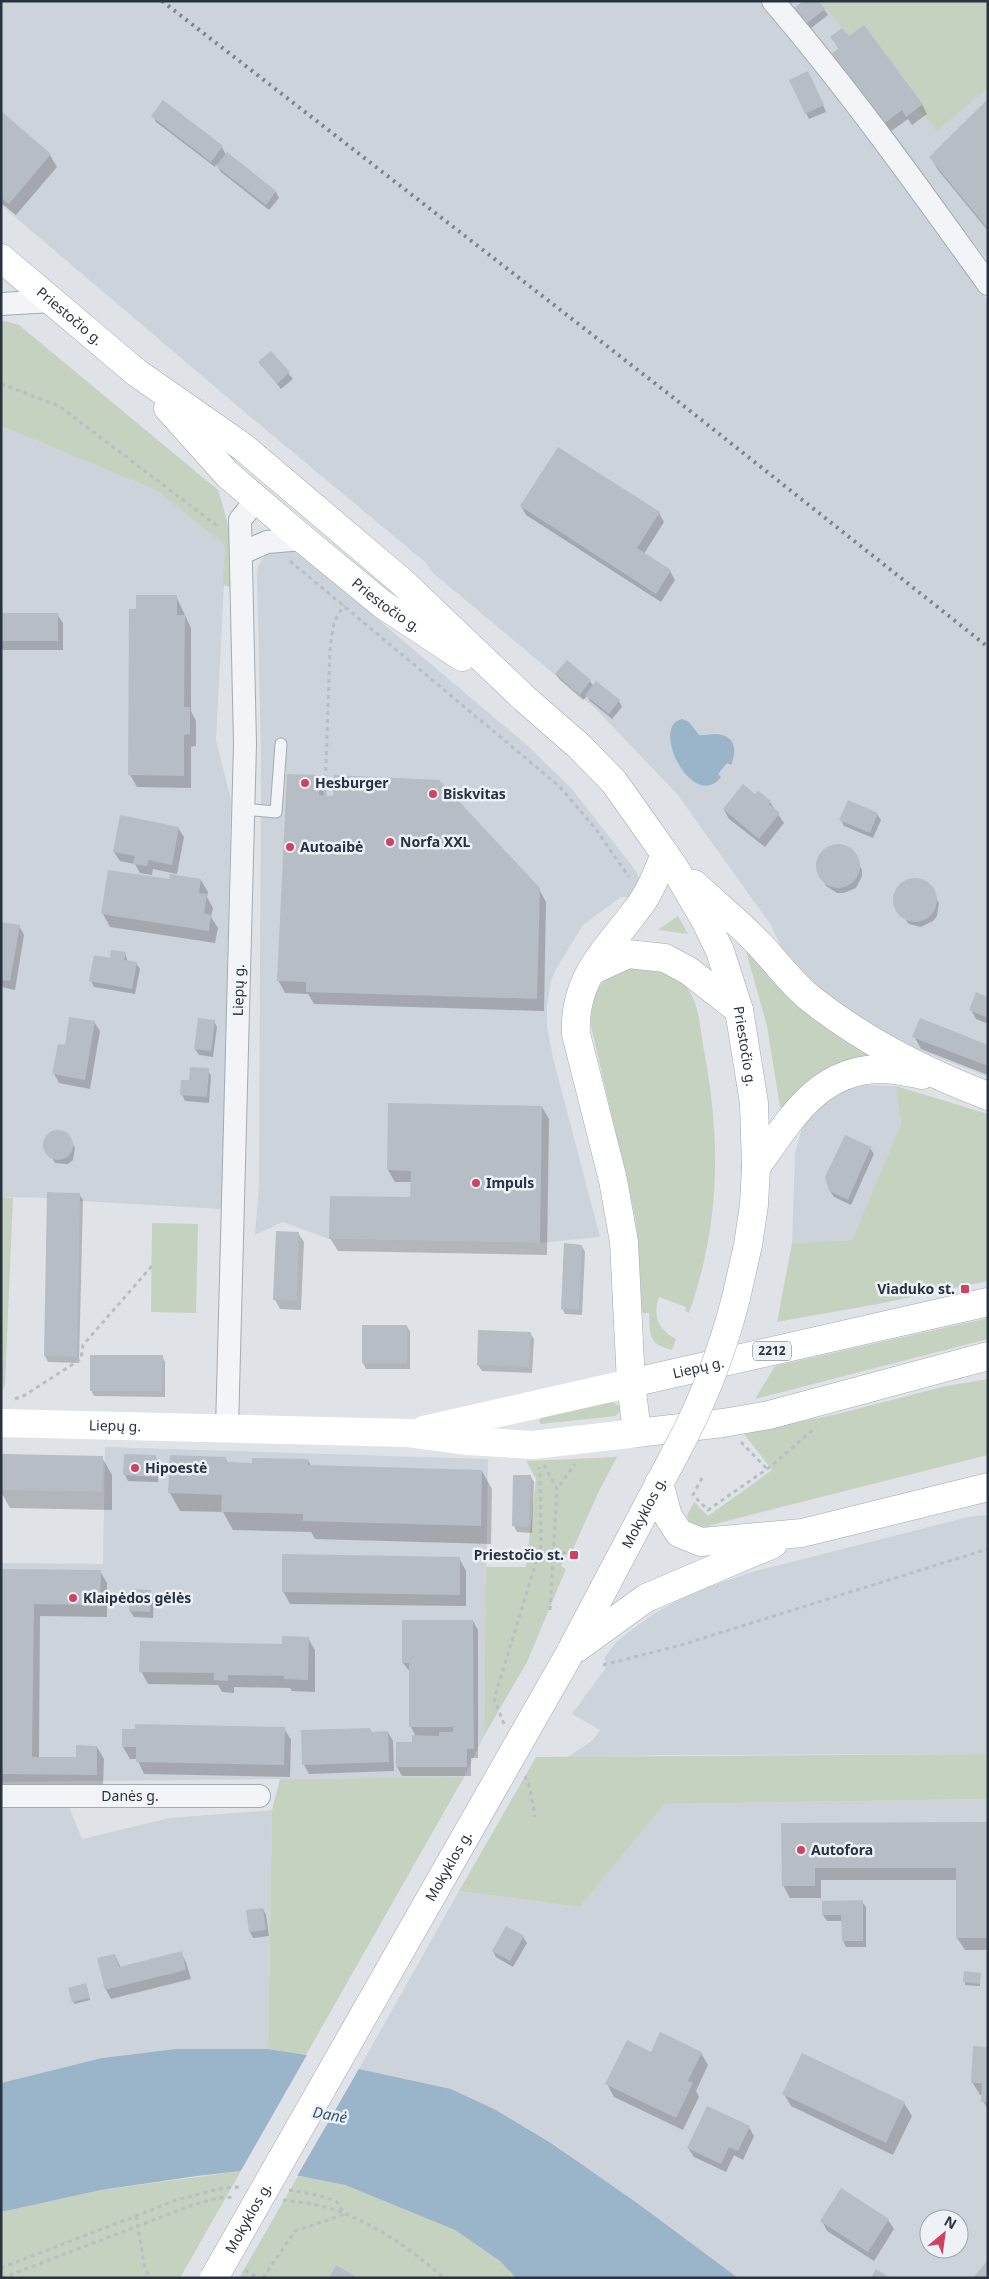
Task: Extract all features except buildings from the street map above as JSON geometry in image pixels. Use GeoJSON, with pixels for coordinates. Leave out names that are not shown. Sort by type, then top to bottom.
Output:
{"type":"FeatureCollection","features":[{"type":"Feature","properties":{"kind":"main road","name":"Priestočio g."},"geometry":{"type":"LineString","coordinates":[[1,258],[137,373],[243,447],[401,581],[580,747],[614,782],[670,860],[705,920],[720,951],[739,1010],[754,1103],[756,1167],[754,1205],[748,1245],[724,1344],[708,1388],[676,1452]]}},
{"type":"Feature","properties":{"kind":"main road","name":"Priestočio g."},"geometry":{"type":"LineString","coordinates":[[137,373],[227,474],[303,539],[382,604],[525,698]]}},
{"type":"Feature","properties":{"kind":"main road"},"geometry":{"type":"LineString","coordinates":[[257,499],[278,477]]}},
{"type":"Feature","properties":{"kind":"main road"},"geometry":{"type":"LineString","coordinates":[[637,1433],[631,1384],[624,1242],[612,1180],[576,1034],[575,1013],[580,993],[590,972],[650,891],[670,860],[761,946],[783,972],[810,998],[847,1025],[880,1045],[943,1078],[988,1096]]}},
{"type":"Feature","properties":{"kind":"main road"},"geometry":{"type":"LineString","coordinates":[[590,972],[628,954],[665,958],[689,971],[739,1010]]}},
{"type":"Feature","properties":{"kind":"main road"},"geometry":{"type":"LineString","coordinates":[[756,1167],[799,1108],[817,1090],[837,1078],[879,1069],[943,1078]]}},
{"type":"Feature","properties":{"kind":"main road","name":"Liepų g."},"geometry":{"type":"LineString","coordinates":[[408,1433],[988,1302]]}},
{"type":"Feature","properties":{"kind":"main road","name":"Liepų g."},"geometry":{"type":"LineString","coordinates":[[1,1423],[408,1433],[468,1441],[533,1445],[592,1440],[769,1415],[988,1356]]}},
{"type":"Feature","properties":{"kind":"main road","name":"Mokyklos g."},"geometry":{"type":"LineString","coordinates":[[214,2278],[570,1653],[676,1452]]}},
{"type":"Feature","properties":{"kind":"main road"},"geometry":{"type":"LineString","coordinates":[[659,1483],[668,1516],[679,1533],[701,1542],[802,1532],[988,1487]]}},
{"type":"Feature","properties":{"kind":"main road"},"geometry":{"type":"LineString","coordinates":[[570,1653],[646,1598],[802,1532]]}},
{"type":"Feature","properties":{"kind":"street"},"geometry":{"type":"LineString","coordinates":[[773,1],[807,41],[917,186],[988,284]]}},
{"type":"Feature","properties":{"kind":"street"},"geometry":{"type":"LineString","coordinates":[[1,304],[53,301]]}},
{"type":"Feature","properties":{"kind":"street","name":"Liepų g."},"geometry":{"type":"LineString","coordinates":[[228,1428],[245,744],[240,520],[257,499]]}},
{"type":"Feature","properties":{"kind":"street"},"geometry":{"type":"LineString","coordinates":[[242,553],[268,542],[303,539]]}},
{"type":"Feature","properties":{"kind":"street","name":"Danės g."},"geometry":{"type":"LineString","coordinates":[[1,1796],[260,1796]]}},
{"type":"Feature","properties":{"kind":"lane"},"geometry":{"type":"LineString","coordinates":[[243,810],[276,812],[281,744]]}},
{"type":"Feature","properties":{"kind":"path"},"geometry":{"type":"LineString","coordinates":[[1,384],[59,406],[224,531]]}},
{"type":"Feature","properties":{"kind":"path"},"geometry":{"type":"LineString","coordinates":[[268,542],[559,786],[595,828],[630,877],[625,883]]}},
{"type":"Feature","properties":{"kind":"path"},"geometry":{"type":"LineString","coordinates":[[325,795],[330,649],[334,622],[344,606]]}},
{"type":"Feature","properties":{"kind":"path"},"geometry":{"type":"LineString","coordinates":[[16,1398],[26,1395],[81,1359],[83,1345],[152,1266]]}},
{"type":"Feature","properties":{"kind":"path"},"geometry":{"type":"LineString","coordinates":[[702,1478],[692,1496],[708,1510],[767,1469],[822,1422]]}},
{"type":"Feature","properties":{"kind":"path"},"geometry":{"type":"LineString","coordinates":[[723,1423],[767,1469]]}},
{"type":"Feature","properties":{"kind":"path"},"geometry":{"type":"LineString","coordinates":[[505,1726],[494,1699],[540,1546],[540,1470],[517,1444]]}},
{"type":"Feature","properties":{"kind":"path"},"geometry":{"type":"LineString","coordinates":[[550,1610],[557,1489]]}},
{"type":"Feature","properties":{"kind":"path"},"geometry":{"type":"LineString","coordinates":[[603,1665],[681,1645],[988,1550]]}},
{"type":"Feature","properties":{"kind":"path"},"geometry":{"type":"LineString","coordinates":[[554,1553],[577,1552]]}},
{"type":"Feature","properties":{"kind":"path"},"geometry":{"type":"LineString","coordinates":[[523,1771],[530,1789],[535,1817]]}},
{"type":"Feature","properties":{"kind":"path"},"geometry":{"type":"LineString","coordinates":[[1,2268],[136,2216],[207,2192],[222,2188],[248,2187]]}},
{"type":"Feature","properties":{"kind":"path"},"geometry":{"type":"LineString","coordinates":[[285,2190],[317,2195],[336,2201],[345,2214]]}},
{"type":"Feature","properties":{"kind":"path"},"geometry":{"type":"LineString","coordinates":[[2,2278],[190,2206],[217,2198],[243,2197]]}},
{"type":"Feature","properties":{"kind":"path"},"geometry":{"type":"LineString","coordinates":[[278,2199],[327,2208],[367,2223],[411,2250],[444,2278]]}},
{"type":"Feature","properties":{"kind":"path"},"geometry":{"type":"LineString","coordinates":[[263,2278],[295,2231],[345,2214]]}},
{"type":"Feature","properties":{"kind":"path"},"geometry":{"type":"LineString","coordinates":[[136,2216],[146,2270],[151,2278]]}},
{"type":"Feature","properties":{"kind":"path"},"geometry":{"type":"LineString","coordinates":[[244,2270],[258,2278]]}},
{"type":"Feature","properties":{"kind":"shaded area"},"geometry":{"type":"Polygon","coordinates":[[[1,1],[988,1],[988,262],[909,155],[899,181],[988,301],[988,1077],[903,1044],[826,999],[784,954],[771,925],[677,794],[596,709],[432,572],[425,562],[1,205],[1,1]]]}},
{"type":"Feature","properties":{"kind":"shaded area"},"geometry":{"type":"Polygon","coordinates":[[[1,426],[157,491],[226,545],[216,740],[231,800],[222,1209],[80,1201],[80,1193],[47,1192],[47,1198],[1,1197],[1,426]]]}},
{"type":"Feature","properties":{"kind":"shaded area"},"geometry":{"type":"Polygon","coordinates":[[[285,548],[298,552],[527,745],[572,789],[636,871],[641,882],[635,897],[621,897],[583,925],[556,969],[551,981],[547,1006],[547,1026],[553,1058],[600,1237],[540,1243],[329,1239],[283,1222],[255,1235],[259,1184],[261,756],[257,575],[258,566],[263,558],[275,549],[285,548]]]}},
{"type":"Feature","properties":{"kind":"shaded area"},"geometry":{"type":"Polygon","coordinates":[[[866,1085],[896,1086],[901,1123],[852,1240],[792,1243],[795,1153],[803,1125],[836,1092],[866,1085]]]}},
{"type":"Feature","properties":{"kind":"shaded area"},"geometry":{"type":"Polygon","coordinates":[[[105,1447],[488,1459],[484,1736],[464,1777],[1,1782],[1,1563],[103,1564],[105,1447]]]}},
{"type":"Feature","properties":{"kind":"shaded area"},"geometry":{"type":"Polygon","coordinates":[[[988,1515],[988,1754],[663,1755],[566,1758],[593,1740],[600,1730],[572,1714],[605,1669],[605,1657],[617,1641],[653,1614],[694,1592],[752,1572],[972,1516],[988,1515]]]}},
{"type":"Feature","properties":{"kind":"shaded area"},"geometry":{"type":"Polygon","coordinates":[[[988,1799],[988,2278],[738,2278],[552,2143],[494,2109],[451,2089],[359,2069],[459,1891],[580,1907],[665,1804],[988,1799]]]}},
{"type":"Feature","properties":{"kind":"shaded area"},"geometry":{"type":"Polygon","coordinates":[[[68,1804],[82,1839],[170,1818],[272,1810],[268,2049],[176,2049],[102,2058],[1,2083],[1,1808],[68,1804]]]}},
{"type":"Feature","properties":{"kind":"green space"},"geometry":{"type":"Polygon","coordinates":[[[819,1],[988,1],[988,88],[937,131],[917,108],[923,103],[864,25],[849,36],[819,1]]]}},
{"type":"Feature","properties":{"kind":"green space"},"geometry":{"type":"Polygon","coordinates":[[[5,321],[19,325],[218,490],[230,539],[235,588],[223,585],[225,545],[157,491],[1,426],[1,322],[5,321]]]}},
{"type":"Feature","properties":{"kind":"green space"},"geometry":{"type":"Polygon","coordinates":[[[678,916],[688,934],[658,930],[678,916]]]}},
{"type":"Feature","properties":{"kind":"green space"},"geometry":{"type":"Polygon","coordinates":[[[744,944],[871,1052],[872,1057],[851,1060],[822,1071],[797,1090],[782,1108],[780,1107],[767,1026],[744,944]]]}},
{"type":"Feature","properties":{"kind":"green space"},"geometry":{"type":"Polygon","coordinates":[[[635,964],[675,978],[686,987],[694,1000],[700,1022],[713,1113],[715,1180],[707,1246],[700,1279],[689,1313],[685,1311],[686,1307],[659,1297],[657,1304],[657,1316],[661,1327],[676,1339],[672,1350],[658,1345],[654,1341],[650,1333],[649,1313],[642,1313],[635,1216],[591,1026],[593,1002],[600,986],[613,975],[635,964]]]}},
{"type":"Feature","properties":{"kind":"green space"},"geometry":{"type":"Polygon","coordinates":[[[896,1086],[988,1114],[988,1281],[878,1304],[777,1322],[792,1243],[852,1240],[901,1123],[896,1086]]]}},
{"type":"Feature","properties":{"kind":"green space"},"geometry":{"type":"Polygon","coordinates":[[[1,1197],[13,1198],[5,1385],[1,1394],[1,1197]]]}},
{"type":"Feature","properties":{"kind":"green space"},"geometry":{"type":"Polygon","coordinates":[[[152,1223],[198,1224],[196,1313],[151,1312],[152,1223]]]}},
{"type":"Feature","properties":{"kind":"green space"},"geometry":{"type":"Polygon","coordinates":[[[988,1318],[988,1339],[755,1399],[775,1366],[988,1318]]]}},
{"type":"Feature","properties":{"kind":"green space"},"geometry":{"type":"Polygon","coordinates":[[[988,1379],[988,1455],[711,1525],[706,1529],[690,1525],[687,1515],[694,1502],[708,1516],[772,1470],[744,1434],[841,1413],[946,1386],[988,1379]]]}},
{"type":"Feature","properties":{"kind":"green space"},"geometry":{"type":"Polygon","coordinates":[[[613,1402],[619,1406],[620,1411],[616,1416],[541,1424],[539,1421],[541,1418],[613,1402]]]}},
{"type":"Feature","properties":{"kind":"green space"},"geometry":{"type":"Polygon","coordinates":[[[617,1457],[599,1491],[573,1549],[570,1548],[561,1566],[566,1569],[527,1662],[484,1736],[486,1567],[526,1567],[536,1479],[526,1461],[617,1457]]]}},
{"type":"Feature","properties":{"kind":"green space"},"geometry":{"type":"Polygon","coordinates":[[[988,1754],[988,1799],[665,1804],[580,1907],[459,1891],[536,1757],[988,1754]]]}},
{"type":"Feature","properties":{"kind":"green space"},"geometry":{"type":"Polygon","coordinates":[[[464,1777],[306,2055],[268,2049],[272,1810],[280,1779],[464,1777]]]}},
{"type":"Feature","properties":{"kind":"green space"},"geometry":{"type":"Polygon","coordinates":[[[241,2171],[180,2278],[1,2278],[1,2212],[101,2190],[241,2171]]]}},
{"type":"Feature","properties":{"kind":"green space"},"geometry":{"type":"Polygon","coordinates":[[[298,2176],[345,2185],[455,2230],[500,2261],[516,2278],[359,2278],[336,2265],[329,2278],[239,2278],[298,2176]]]}},
{"type":"Feature","properties":{"kind":"water"},"geometry":{"type":"Polygon","coordinates":[[[682,719],[689,722],[699,735],[722,735],[731,740],[733,744],[734,754],[731,765],[727,763],[718,774],[721,777],[710,785],[698,784],[688,776],[672,750],[670,736],[673,725],[682,719]]]}},
{"type":"Feature","properties":{"kind":"water","name":"Danė"},"geometry":{"type":"Polygon","coordinates":[[[176,2049],[268,2049],[306,2055],[359,2069],[451,2089],[494,2109],[551,2143],[637,2203],[738,2278],[516,2278],[500,2261],[455,2230],[345,2185],[269,2170],[197,2176],[101,2190],[1,2212],[1,2083],[102,2058],[176,2049]]]}},
{"type":"Feature","properties":{"kind":"pier"},"geometry":{"type":"Polygon","coordinates":[[[308,2053],[360,2067],[296,2178],[269,2173],[239,2174],[308,2053]]]}},
{"type":"Feature","properties":{"kind":"railway"},"geometry":{"type":"LineString","coordinates":[[162,1],[670,395],[988,647]]}},
{"type":"Feature","properties":{"kind":"place","name":"Hesburger"},"geometry":{"type":"Point","coordinates":[305,783]}},
{"type":"Feature","properties":{"kind":"place","name":"Biskvitas"},"geometry":{"type":"Point","coordinates":[433,794]}},
{"type":"Feature","properties":{"kind":"place","name":"Norfa XXL"},"geometry":{"type":"Point","coordinates":[390,842]}},
{"type":"Feature","properties":{"kind":"place","name":"Autoaibė"},"geometry":{"type":"Point","coordinates":[290,847]}},
{"type":"Feature","properties":{"kind":"place","name":"Impuls"},"geometry":{"type":"Point","coordinates":[476,1183]}},
{"type":"Feature","properties":{"kind":"place","name":"Viaduko st."},"geometry":{"type":"Point","coordinates":[965,1289]}},
{"type":"Feature","properties":{"kind":"place","name":"Hipoestė"},"geometry":{"type":"Point","coordinates":[135,1468]}},
{"type":"Feature","properties":{"kind":"place","name":"Priestočio st."},"geometry":{"type":"Point","coordinates":[574,1555]}},
{"type":"Feature","properties":{"kind":"place","name":"Klaipėdos gėlės"},"geometry":{"type":"Point","coordinates":[73,1598]}},
{"type":"Feature","properties":{"kind":"place","name":"Autofora"},"geometry":{"type":"Point","coordinates":[801,1850]}}]}
